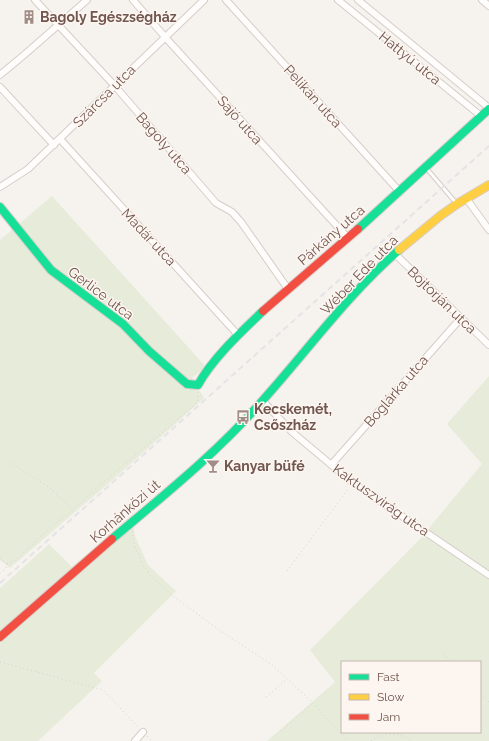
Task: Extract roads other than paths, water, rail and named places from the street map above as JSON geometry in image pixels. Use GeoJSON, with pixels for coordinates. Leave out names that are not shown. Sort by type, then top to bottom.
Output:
{"type":"FeatureCollection","features":[{"type":"Feature","properties":{"kind":"street","name":"Bagoly utca"},"geometry":{"type":"LineString","coordinates":[[35,0],[114,85],[216,203],[232,212],[241,222],[288,289]]}},
{"type":"Feature","properties":{"kind":"street"},"geometry":{"type":"LineString","coordinates":[[0,75],[87,0]]}},
{"type":"Feature","properties":{"kind":"street","name":"Sajó utca"},"geometry":{"type":"LineString","coordinates":[[133,0],[348,238]]}},
{"type":"Feature","properties":{"kind":"street","name":"Szárcsa utca"},"geometry":{"type":"LineString","coordinates":[[0,187],[28,169],[204,0]]}},
{"type":"Feature","properties":{"kind":"street","name":"Pelikán utca"},"geometry":{"type":"LineString","coordinates":[[226,0],[400,192]]}},
{"type":"Feature","properties":{"kind":"street","name":"Hattyú utca"},"geometry":{"type":"LineString","coordinates":[[338,0],[481,116]]}},
{"type":"Feature","properties":{"kind":"street","name":"Hattyú utca"},"geometry":{"type":"LineString","coordinates":[[358,0],[489,108]]}},
{"type":"Feature","properties":{"kind":"street"},"geometry":{"type":"LineString","coordinates":[[482,0],[489,6]]}},
{"type":"Feature","properties":{"kind":"street"},"geometry":{"type":"LineString","coordinates":[[0,87],[54,145]]}},
{"type":"Feature","properties":{"kind":"street","name":"Párkány utca"},"geometry":{"type":"LineString","coordinates":[[198,385],[202,375],[238,335],[288,289],[400,192],[489,108]]}},
{"type":"Feature","properties":{"kind":"street","name":"Madár utca"},"geometry":{"type":"LineString","coordinates":[[60,139],[238,335]]}},
{"type":"Feature","properties":{"kind":"street","name":"Wéber Ede utca"},"geometry":{"type":"LineString","coordinates":[[263,401],[353,296],[395,254],[440,216],[466,198],[489,185]]}},
{"type":"Feature","properties":{"kind":"street"},"geometry":{"type":"LineString","coordinates":[[466,198],[489,230]]}},
{"type":"Feature","properties":{"kind":"street","name":"Gerlice utca"},"geometry":{"type":"LineString","coordinates":[[0,207],[51,270],[123,324],[149,351],[187,384],[198,385]]}},
{"type":"Feature","properties":{"kind":"street","name":"Bojtorján utca"},"geometry":{"type":"LineString","coordinates":[[395,254],[489,345]]}},
{"type":"Feature","properties":{"kind":"street","name":"Boglárka utca"},"geometry":{"type":"LineString","coordinates":[[331,464],[461,318]]}},
{"type":"Feature","properties":{"kind":"street","name":"Kaktuszvirág utca"},"geometry":{"type":"LineString","coordinates":[[263,401],[292,432],[352,483],[489,575]]}},
{"type":"Feature","properties":{"kind":"street","name":"Korhánközi út"},"geometry":{"type":"LineString","coordinates":[[0,637],[220,446],[263,401]]}},
{"type":"Feature","properties":{"kind":"street"},"geometry":{"type":"LineString","coordinates":[[135,741],[143,732]]}},
{"type":"Feature","properties":{"kind":"lane"},"geometry":{"type":"LineString","coordinates":[[426,168],[457,204]]}},
{"type":"Feature","properties":{"kind":"railway"},"geometry":{"type":"LineString","coordinates":[[0,583],[489,146]]}},
{"type":"Feature","properties":{"kind":"place","name":"Bagoly Egészségház"},"geometry":{"type":"Point","coordinates":[29,17]}},
{"type":"Feature","properties":{"kind":"place","name":"Kecskemét, Csőszház"},"geometry":{"type":"Point","coordinates":[243,417]}},
{"type":"Feature","properties":{"kind":"place","name":"Kanyar büfé"},"geometry":{"type":"Point","coordinates":[213,466]}}]}
